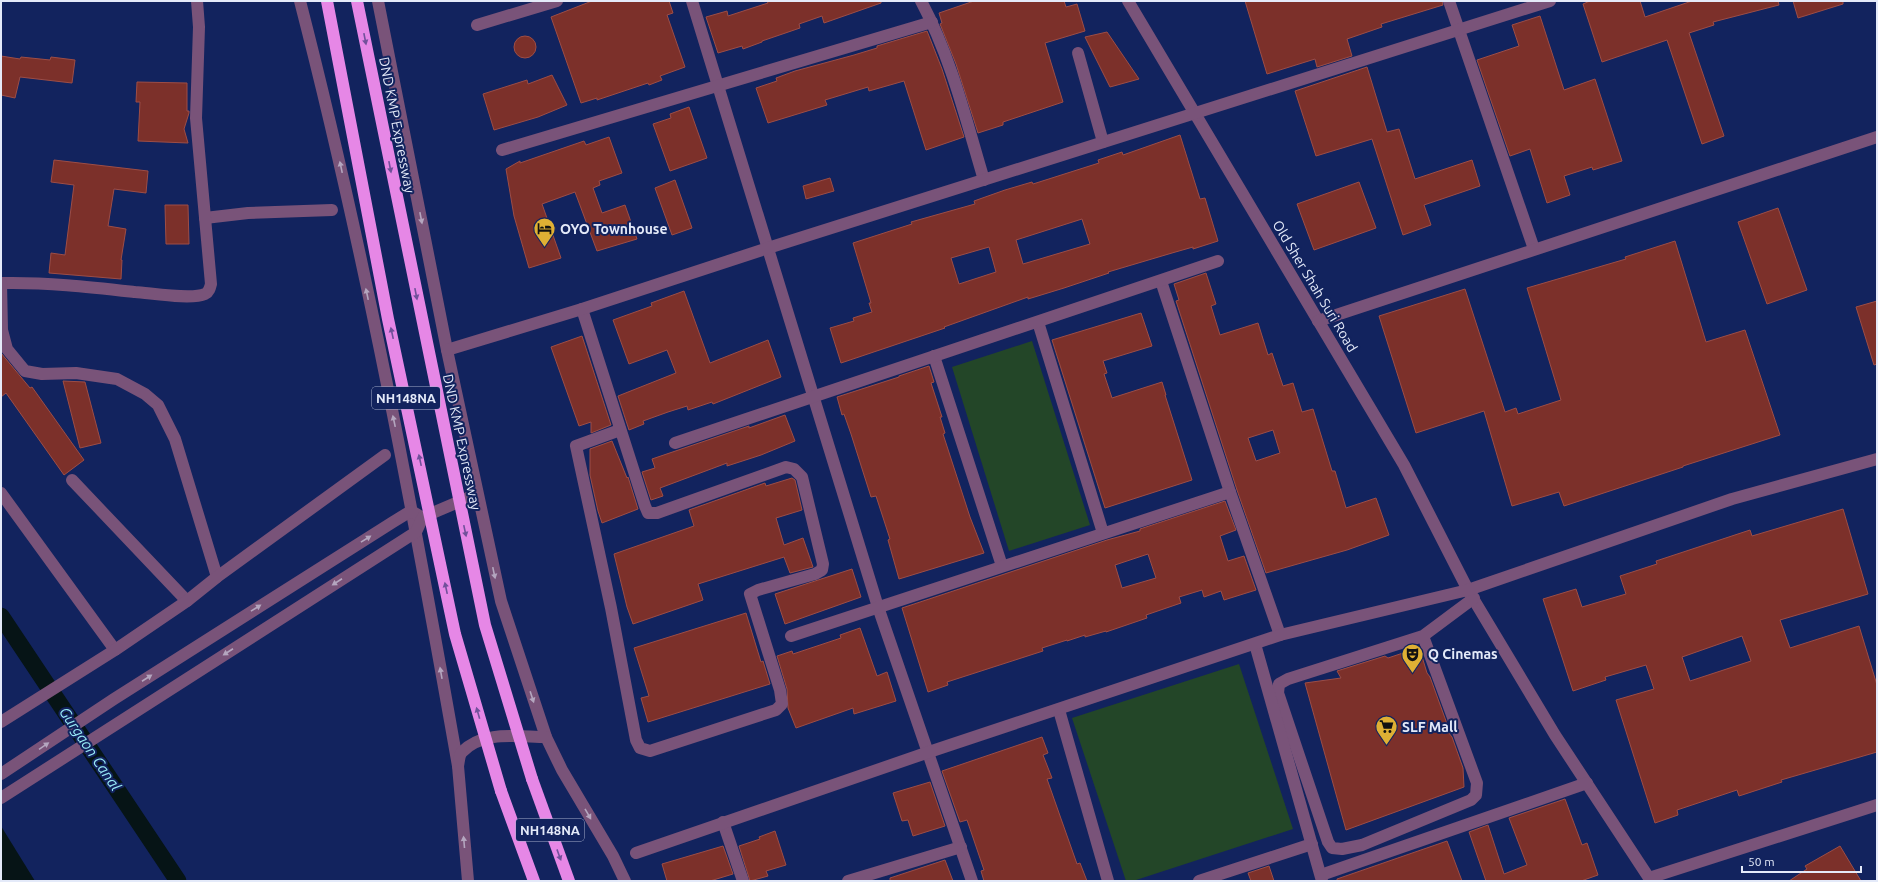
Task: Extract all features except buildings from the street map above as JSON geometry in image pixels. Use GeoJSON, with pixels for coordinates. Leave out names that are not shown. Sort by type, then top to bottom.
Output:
{"type":"FeatureCollection","features":[{"type":"Feature","properties":{"kind":"highway","name":"NH148NA"},"geometry":{"type":"LineString","coordinates":[[327,1],[388,319],[423,476],[455,634],[501,791],[534,881]]}},
{"type":"Feature","properties":{"kind":"highway","name":"DND KMP Expressway"},"geometry":{"type":"LineString","coordinates":[[357,1],[485,625],[532,779],[569,881]]}},
{"type":"Feature","properties":{"kind":"street"},"geometry":{"type":"LineString","coordinates":[[197,1],[199,27],[196,118],[212,284],[209,291],[204,294],[174,295],[37,282],[1,283],[2,330],[7,349],[25,371],[42,374],[76,373],[116,379],[146,394],[158,406],[175,439],[217,577]]}},
{"type":"Feature","properties":{"kind":"street"},"geometry":{"type":"LineString","coordinates":[[300,1],[332,125],[416,532],[458,766],[468,881]]}},
{"type":"Feature","properties":{"kind":"street"},"geometry":{"type":"LineString","coordinates":[[378,1],[447,350],[501,601],[546,737],[562,770],[613,856],[625,881]]}},
{"type":"Feature","properties":{"kind":"street"},"geometry":{"type":"LineString","coordinates":[[477,25],[557,1]]}},
{"type":"Feature","properties":{"kind":"street"},"geometry":{"type":"LineString","coordinates":[[692,1],[878,607],[972,881]]}},
{"type":"Feature","properties":{"kind":"street"},"geometry":{"type":"LineString","coordinates":[[921,1],[947,57],[984,180]]}},
{"type":"Feature","properties":{"kind":"street","name":"Old Sher Shah Suri Road"},"geometry":{"type":"LineString","coordinates":[[1128,1],[1404,465],[1471,594],[1555,735],[1650,879]]}},
{"type":"Feature","properties":{"kind":"street"},"geometry":{"type":"LineString","coordinates":[[1449,1],[1534,250]]}},
{"type":"Feature","properties":{"kind":"street"},"geometry":{"type":"LineString","coordinates":[[447,350],[582,309],[768,248],[1550,1]]}},
{"type":"Feature","properties":{"kind":"street"},"geometry":{"type":"LineString","coordinates":[[502,150],[932,22]]}},
{"type":"Feature","properties":{"kind":"street"},"geometry":{"type":"LineString","coordinates":[[1078,53],[1103,142]]}},
{"type":"Feature","properties":{"kind":"street"},"geometry":{"type":"LineString","coordinates":[[1318,321],[1877,136]]}},
{"type":"Feature","properties":{"kind":"street"},"geometry":{"type":"LineString","coordinates":[[205,218],[248,213],[332,210]]}},
{"type":"Feature","properties":{"kind":"street"},"geometry":{"type":"LineString","coordinates":[[675,443],[813,395],[1218,262]]}},
{"type":"Feature","properties":{"kind":"street"},"geometry":{"type":"LineString","coordinates":[[1161,281],[1230,492],[1280,636]]}},
{"type":"Feature","properties":{"kind":"street"},"geometry":{"type":"LineString","coordinates":[[582,309],[648,513],[657,513],[786,467],[794,469],[802,477],[823,564],[822,570],[815,574],[758,590],[750,594],[780,690],[782,704],[776,710],[650,751],[640,748],[636,740],[611,608],[576,446],[620,430]]}},
{"type":"Feature","properties":{"kind":"street"},"geometry":{"type":"LineString","coordinates":[[1038,322],[1103,533]]}},
{"type":"Feature","properties":{"kind":"street"},"geometry":{"type":"LineString","coordinates":[[934,356],[1002,566]]}},
{"type":"Feature","properties":{"kind":"street"},"geometry":{"type":"LineString","coordinates":[[1,722],[115,650],[188,601],[217,577],[385,455]]}},
{"type":"Feature","properties":{"kind":"street"},"geometry":{"type":"LineString","coordinates":[[636,853],[929,752],[1280,636],[1471,594],[1732,499],[1877,459]]}},
{"type":"Feature","properties":{"kind":"street"},"geometry":{"type":"LineString","coordinates":[[72,480],[188,601]]}},
{"type":"Feature","properties":{"kind":"street"},"geometry":{"type":"LineString","coordinates":[[791,636],[1230,492]]}},
{"type":"Feature","properties":{"kind":"street"},"geometry":{"type":"LineString","coordinates":[[1,493],[115,650]]}},
{"type":"Feature","properties":{"kind":"street"},"geometry":{"type":"LineString","coordinates":[[1,798],[416,532],[423,518],[477,494]]}},
{"type":"Feature","properties":{"kind":"street"},"geometry":{"type":"LineString","coordinates":[[411,512],[423,518]]}},
{"type":"Feature","properties":{"kind":"street"},"geometry":{"type":"LineString","coordinates":[[6,771],[114,699],[411,512]]}},
{"type":"Feature","properties":{"kind":"street"},"geometry":{"type":"LineString","coordinates":[[1424,636],[1477,783],[1476,795],[1471,800],[1362,845],[1342,849],[1332,848],[1328,842],[1278,693],[1279,684],[1288,679],[1424,636],[1471,594]]}},
{"type":"Feature","properties":{"kind":"street"},"geometry":{"type":"LineString","coordinates":[[1255,644],[1322,878],[1587,783]]}},
{"type":"Feature","properties":{"kind":"street"},"geometry":{"type":"LineString","coordinates":[[1059,710],[1108,881]]}},
{"type":"Feature","properties":{"kind":"street"},"geometry":{"type":"LineString","coordinates":[[458,766],[461,752],[478,740],[501,736],[546,737]]}},
{"type":"Feature","properties":{"kind":"street"},"geometry":{"type":"LineString","coordinates":[[1650,879],[1877,805]]}},
{"type":"Feature","properties":{"kind":"street"},"geometry":{"type":"LineString","coordinates":[[723,822],[743,881]]}},
{"type":"Feature","properties":{"kind":"street"},"geometry":{"type":"LineString","coordinates":[[1199,881],[1312,844]]}},
{"type":"Feature","properties":{"kind":"street"},"geometry":{"type":"LineString","coordinates":[[848,881],[961,848]]}},
{"type":"Feature","properties":{"kind":"green space"},"geometry":{"type":"Polygon","coordinates":[[[1032,341],[1090,525],[1009,551],[952,367],[1032,341]]]}},
{"type":"Feature","properties":{"kind":"green space"},"geometry":{"type":"Polygon","coordinates":[[[1239,664],[1293,829],[1133,881],[1126,881],[1072,718],[1239,664]]]}},
{"type":"Feature","properties":{"kind":"shaded area"},"geometry":{"type":"Polygon","coordinates":[[[1,826],[35,881],[1,881],[1,826]]]}},
{"type":"Feature","properties":{"kind":"waterway","name":"Gurgaon Canal"},"geometry":{"type":"LineString","coordinates":[[1,616],[178,881]]}},
{"type":"Feature","properties":{"kind":"place","name":"OYO Townhouse"},"geometry":{"type":"Point","coordinates":[544,248]}},
{"type":"Feature","properties":{"kind":"place","name":"Q Cinemas"},"geometry":{"type":"Point","coordinates":[1412,674]}},
{"type":"Feature","properties":{"kind":"place","name":"SLF Mall"},"geometry":{"type":"Point","coordinates":[1386,746]}}]}
